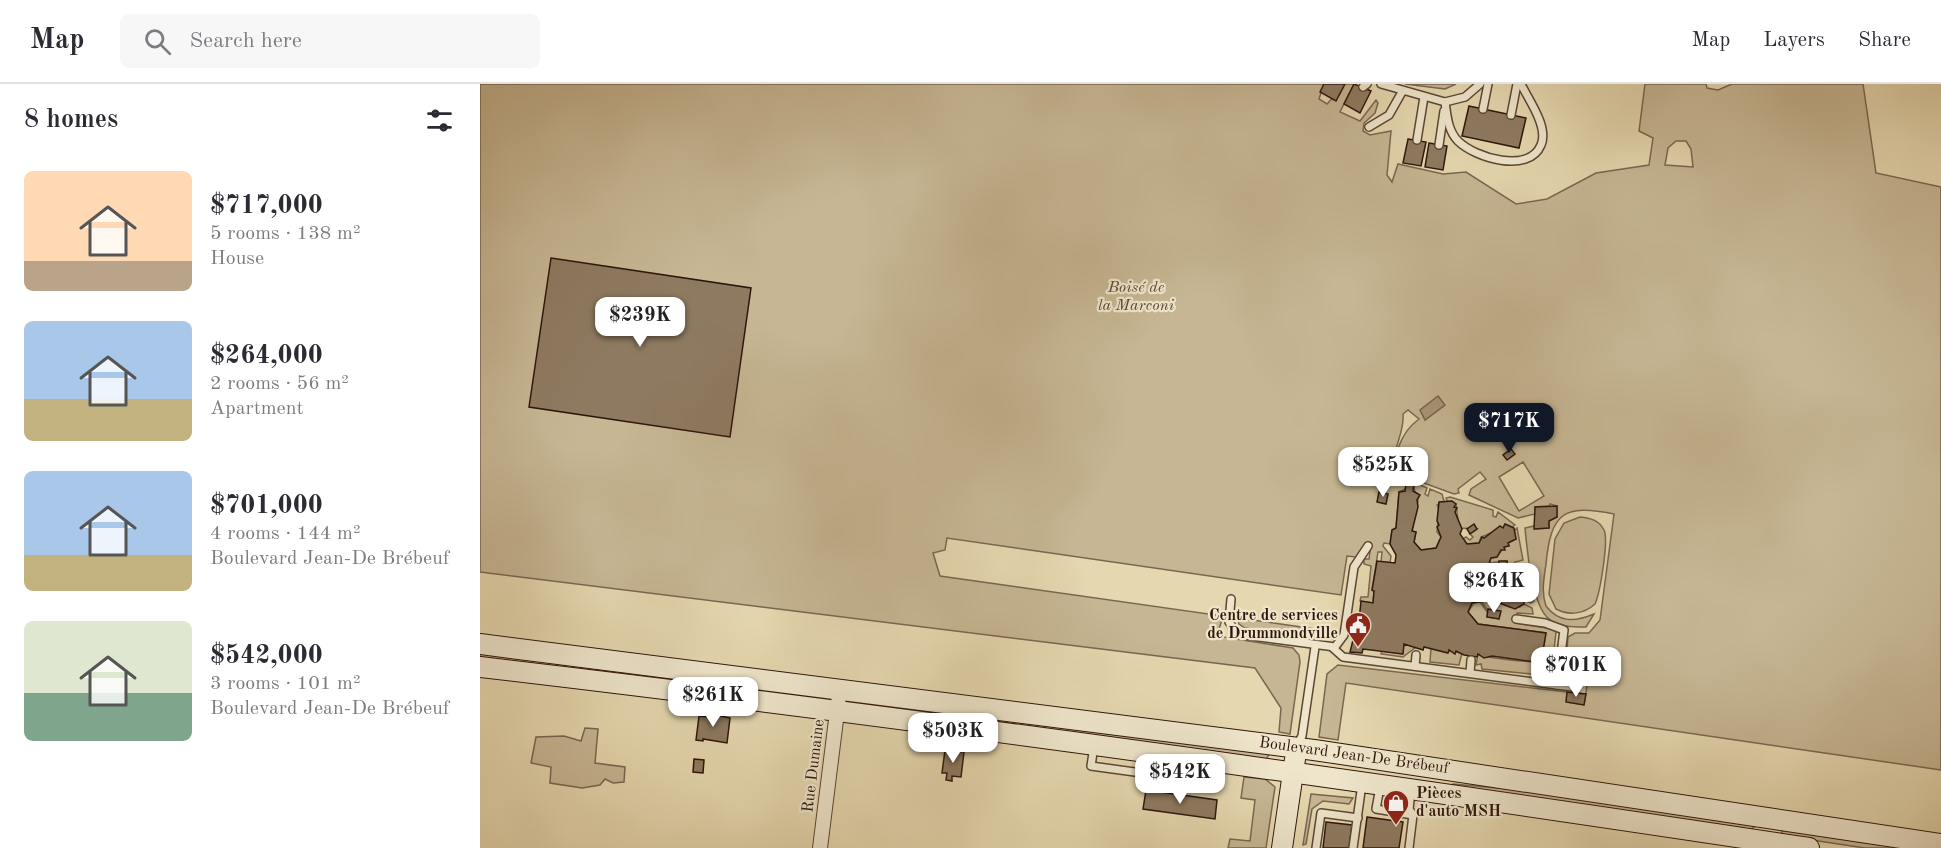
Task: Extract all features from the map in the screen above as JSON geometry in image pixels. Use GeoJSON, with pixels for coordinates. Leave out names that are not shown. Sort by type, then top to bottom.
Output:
{"type":"FeatureCollection","features":[{"type":"Feature","properties":{"kind":"main road","name":"Boulevard Jean-De Brébeuf"},"geometry":{"type":"LineString","coordinates":[[480,644],[1296,747],[1941,844]]}},
{"type":"Feature","properties":{"kind":"main road","name":"Boulevard Jean-De Brébeuf"},"geometry":{"type":"LineString","coordinates":[[480,667],[837,709],[1094,744],[1157,760],[1219,761],[1765,845],[1809,848]]}},
{"type":"Feature","properties":{"kind":"main road"},"geometry":{"type":"LineString","coordinates":[[1282,848],[1296,747]]}},
{"type":"Feature","properties":{"kind":"street","name":"Rue Dumaine"},"geometry":{"type":"LineString","coordinates":[[820,848],[840,688]]}},
{"type":"Feature","properties":{"kind":"street"},"geometry":{"type":"LineString","coordinates":[[1765,845],[1768,818]]}},
{"type":"Feature","properties":{"kind":"lane"},"geometry":{"type":"LineString","coordinates":[[1381,84],[1401,92],[1445,102],[1465,97],[1480,84]]}},
{"type":"Feature","properties":{"kind":"lane"},"geometry":{"type":"LineString","coordinates":[[1483,109],[1488,84]]}},
{"type":"Feature","properties":{"kind":"lane"},"geometry":{"type":"LineString","coordinates":[[1445,102],[1448,122],[1459,142],[1471,150],[1504,162],[1514,162],[1536,152],[1542,139],[1540,123],[1519,84]]}},
{"type":"Feature","properties":{"kind":"lane"},"geometry":{"type":"LineString","coordinates":[[1511,115],[1519,84]]}},
{"type":"Feature","properties":{"kind":"lane"},"geometry":{"type":"LineString","coordinates":[[1369,128],[1389,115],[1401,92]]}},
{"type":"Feature","properties":{"kind":"lane"},"geometry":{"type":"LineString","coordinates":[[1417,140],[1424,97]]}},
{"type":"Feature","properties":{"kind":"lane"},"geometry":{"type":"LineString","coordinates":[[1439,145],[1445,102]]}},
{"type":"Feature","properties":{"kind":"lane"},"geometry":{"type":"LineString","coordinates":[[1333,648],[1342,640],[1354,567],[1368,546]]}},
{"type":"Feature","properties":{"kind":"lane"},"geometry":{"type":"LineString","coordinates":[[1231,599],[1229,622],[1237,634],[1333,648],[1343,657],[1573,687]]}},
{"type":"Feature","properties":{"kind":"lane"},"geometry":{"type":"LineString","coordinates":[[1516,619],[1545,622],[1564,630],[1557,685]]}},
{"type":"Feature","properties":{"kind":"lane"},"geometry":{"type":"LineString","coordinates":[[1296,747],[1302,736],[1315,647]]}},
{"type":"Feature","properties":{"kind":"lane"},"geometry":{"type":"LineString","coordinates":[[1415,666],[1416,655]]}},
{"type":"Feature","properties":{"kind":"lane"},"geometry":{"type":"LineString","coordinates":[[1470,673],[1471,660]]}},
{"type":"Feature","properties":{"kind":"lane"},"geometry":{"type":"LineString","coordinates":[[1094,744],[1091,766],[1215,783],[1219,761]]}},
{"type":"Feature","properties":{"kind":"lane"},"geometry":{"type":"LineString","coordinates":[[1154,774],[1157,760]]}},
{"type":"Feature","properties":{"kind":"lane"},"geometry":{"type":"LineString","coordinates":[[1372,783],[1376,809],[1413,815]]}},
{"type":"Feature","properties":{"kind":"lane"},"geometry":{"type":"LineString","coordinates":[[1353,848],[1358,818],[1372,783]]}},
{"type":"Feature","properties":{"kind":"lane"},"geometry":{"type":"LineString","coordinates":[[1409,848],[1413,815],[1409,809],[1412,789]]}},
{"type":"Feature","properties":{"kind":"lane"},"geometry":{"type":"LineString","coordinates":[[1316,848],[1321,813],[1358,818]]}},
{"type":"Feature","properties":{"kind":"green space","name":"Boisé de la Marconi"},"geometry":{"type":"Polygon","coordinates":[[[480,84],[1324,84],[1319,99],[1327,104],[1345,84],[1354,84],[1340,112],[1360,121],[1376,100],[1378,103],[1375,113],[1364,123],[1363,131],[1370,135],[1391,131],[1387,175],[1392,182],[1398,164],[1443,174],[1466,172],[1516,204],[1547,199],[1596,173],[1649,165],[1653,138],[1639,131],[1645,84],[1706,84],[1707,88],[1718,90],[1732,84],[1863,84],[1876,173],[1941,187],[1941,770],[1346,683],[1338,740],[1319,737],[1327,674],[1338,665],[1567,692],[1567,702],[1584,705],[1592,652],[1567,650],[1568,637],[1575,633],[1589,633],[1600,620],[1614,514],[1583,510],[1563,516],[1557,523],[1548,547],[1544,574],[1543,590],[1546,606],[1556,616],[1568,619],[1580,619],[1594,614],[1586,627],[1566,626],[1553,622],[1543,612],[1534,590],[1525,528],[1534,526],[1535,529],[1549,528],[1549,521],[1557,517],[1557,506],[1550,504],[1535,507],[1535,514],[1518,518],[1469,495],[1471,489],[1486,479],[1480,472],[1458,489],[1459,493],[1454,494],[1402,475],[1398,468],[1397,452],[1403,437],[1419,419],[1408,410],[1403,414],[1402,429],[1394,457],[1395,472],[1391,474],[1371,469],[1371,459],[1367,458],[1366,465],[1371,477],[1411,481],[1427,488],[1425,494],[1428,496],[1430,489],[1442,494],[1444,501],[1437,505],[1439,509],[1437,532],[1441,537],[1436,548],[1421,550],[1414,542],[1416,532],[1412,531],[1418,501],[1413,485],[1399,492],[1396,528],[1392,530],[1390,544],[1384,543],[1383,546],[1391,556],[1390,563],[1381,562],[1382,552],[1378,552],[1372,590],[1374,591],[1373,603],[1360,601],[1361,597],[1368,597],[1371,566],[1364,564],[1364,559],[1369,559],[1371,544],[1368,542],[1356,557],[1347,556],[1341,595],[947,538],[945,550],[933,553],[940,576],[1223,616],[1217,636],[1293,648],[1299,655],[1300,662],[1290,734],[1279,732],[1281,708],[1255,668],[480,572],[480,84]],[[1676,141],[1668,148],[1665,165],[1693,167],[1691,149],[1686,141],[1676,141]],[[1523,462],[1499,477],[1519,511],[1544,496],[1523,462]]]}},
{"type":"Feature","properties":{"kind":"green space"},"geometry":{"type":"Polygon","coordinates":[[[1405,84],[1456,84],[1445,89],[1405,84]]]}},
{"type":"Feature","properties":{"kind":"green space"},"geometry":{"type":"Polygon","coordinates":[[[1450,497],[1493,510],[1493,516],[1496,517],[1498,512],[1515,525],[1512,527],[1505,524],[1503,528],[1481,537],[1479,543],[1467,544],[1463,539],[1466,537],[1470,540],[1473,537],[1470,534],[1477,529],[1459,528],[1456,504],[1447,501],[1446,498],[1450,497]]]}},
{"type":"Feature","properties":{"kind":"green space"},"geometry":{"type":"Polygon","coordinates":[[[1580,517],[1594,520],[1604,530],[1603,567],[1595,604],[1581,612],[1566,613],[1556,609],[1549,594],[1555,539],[1564,523],[1580,517]]]}},
{"type":"Feature","properties":{"kind":"green space"},"geometry":{"type":"Polygon","coordinates":[[[1517,528],[1523,560],[1515,562],[1515,566],[1522,567],[1534,601],[1531,603],[1523,600],[1523,592],[1509,587],[1504,581],[1493,579],[1487,569],[1491,564],[1499,569],[1507,568],[1507,561],[1489,563],[1491,558],[1497,557],[1504,547],[1509,546],[1508,543],[1516,539],[1514,531],[1517,528]]]}},
{"type":"Feature","properties":{"kind":"green space"},"geometry":{"type":"Polygon","coordinates":[[[1492,600],[1510,607],[1520,607],[1522,603],[1532,608],[1533,614],[1517,613],[1515,623],[1553,629],[1556,632],[1551,676],[1482,669],[1481,664],[1476,665],[1478,654],[1497,659],[1541,663],[1546,633],[1478,624],[1468,612],[1474,603],[1480,602],[1488,613],[1487,617],[1499,619],[1500,611],[1488,611],[1482,602],[1492,600]]]}},
{"type":"Feature","properties":{"kind":"green space"},"geometry":{"type":"Polygon","coordinates":[[[1238,618],[1336,632],[1336,634],[1332,639],[1325,639],[1245,628],[1239,624],[1238,618]]]}},
{"type":"Feature","properties":{"kind":"green space"},"geometry":{"type":"Polygon","coordinates":[[[1404,644],[1416,647],[1403,657],[1381,654],[1382,651],[1402,654],[1404,644]]]}},
{"type":"Feature","properties":{"kind":"green space"},"geometry":{"type":"Polygon","coordinates":[[[1431,648],[1462,653],[1459,665],[1430,662],[1431,648]]]}},
{"type":"Feature","properties":{"kind":"green space"},"geometry":{"type":"Polygon","coordinates":[[[480,652],[826,696],[826,699],[480,659],[480,652]]]}},
{"type":"Feature","properties":{"kind":"green space"},"geometry":{"type":"Polygon","coordinates":[[[853,701],[1268,753],[1269,755],[1266,759],[887,708],[853,701]]]}},
{"type":"Feature","properties":{"kind":"green space"},"geometry":{"type":"Polygon","coordinates":[[[585,728],[598,729],[595,763],[625,767],[624,782],[613,783],[605,779],[600,785],[582,788],[550,783],[551,767],[531,763],[536,737],[564,736],[581,741],[585,728]]]}},
{"type":"Feature","properties":{"kind":"green space"},"geometry":{"type":"Polygon","coordinates":[[[1244,777],[1265,779],[1275,787],[1266,848],[1228,848],[1230,839],[1250,841],[1255,800],[1241,798],[1244,777]]]}},
{"type":"Feature","properties":{"kind":"green space"},"geometry":{"type":"Polygon","coordinates":[[[1453,784],[1531,791],[1755,826],[1751,830],[1452,786],[1453,784]]]}},
{"type":"Feature","properties":{"kind":"green space"},"geometry":{"type":"Polygon","coordinates":[[[1311,794],[1353,798],[1349,804],[1323,801],[1312,809],[1306,844],[1303,845],[1311,794]]]}},
{"type":"Feature","properties":{"kind":"green space"},"geometry":{"type":"Polygon","coordinates":[[[1784,829],[1920,848],[1865,848],[1785,836],[1781,833],[1784,829]]]}},
{"type":"Feature","properties":{"kind":"shaded area"},"geometry":{"type":"Polygon","coordinates":[[[1438,396],[1445,405],[1425,420],[1420,410],[1438,396]]]}},
{"type":"Feature","properties":{"kind":"building"},"geometry":{"type":"Polygon","coordinates":[[[1324,84],[1345,84],[1336,101],[1320,92],[1324,84]]]}},
{"type":"Feature","properties":{"kind":"building"},"geometry":{"type":"Polygon","coordinates":[[[1354,84],[1371,91],[1360,113],[1344,104],[1354,84]]]}},
{"type":"Feature","properties":{"kind":"building"},"geometry":{"type":"Polygon","coordinates":[[[1469,106],[1526,118],[1519,148],[1462,136],[1469,106]]]}},
{"type":"Feature","properties":{"kind":"building"},"geometry":{"type":"Polygon","coordinates":[[[1408,139],[1426,142],[1421,166],[1403,163],[1408,139]]]}},
{"type":"Feature","properties":{"kind":"building"},"geometry":{"type":"Polygon","coordinates":[[[1429,143],[1447,146],[1443,170],[1425,167],[1429,143]]]}},
{"type":"Feature","properties":{"kind":"building"},"geometry":{"type":"Polygon","coordinates":[[[551,258],[751,288],[730,437],[529,407],[551,258]]]}},
{"type":"Feature","properties":{"kind":"building"},"geometry":{"type":"Polygon","coordinates":[[[1511,449],[1515,454],[1507,460],[1503,455],[1511,449]]]}},
{"type":"Feature","properties":{"kind":"building"},"geometry":{"type":"Polygon","coordinates":[[[1406,484],[1414,485],[1413,491],[1420,495],[1417,500],[1418,507],[1412,531],[1416,532],[1414,542],[1421,550],[1436,548],[1441,537],[1437,527],[1439,525],[1437,521],[1439,502],[1452,501],[1456,504],[1455,512],[1462,529],[1460,534],[1467,544],[1479,543],[1482,537],[1484,538],[1500,526],[1503,528],[1505,524],[1514,528],[1516,539],[1508,543],[1509,546],[1504,547],[1505,550],[1501,550],[1497,557],[1491,558],[1487,569],[1493,579],[1500,578],[1509,587],[1523,592],[1524,604],[1515,609],[1492,600],[1472,603],[1468,612],[1478,624],[1546,633],[1541,663],[1492,656],[1484,658],[1478,654],[1477,657],[1456,651],[1455,654],[1449,650],[1448,653],[1424,647],[1423,650],[1404,644],[1403,654],[1363,649],[1362,653],[1350,652],[1353,640],[1357,640],[1361,601],[1373,603],[1374,591],[1372,590],[1377,561],[1395,563],[1396,555],[1390,544],[1392,530],[1396,528],[1399,492],[1405,491],[1406,484]]]}},
{"type":"Feature","properties":{"kind":"building"},"geometry":{"type":"Polygon","coordinates":[[[1379,492],[1388,494],[1386,504],[1377,502],[1379,492]]]}},
{"type":"Feature","properties":{"kind":"building"},"geometry":{"type":"Polygon","coordinates":[[[1557,506],[1557,517],[1549,521],[1549,528],[1534,529],[1535,507],[1557,506]]]}},
{"type":"Feature","properties":{"kind":"building"},"geometry":{"type":"Polygon","coordinates":[[[1474,524],[1477,529],[1470,534],[1467,529],[1474,524]]]}},
{"type":"Feature","properties":{"kind":"building"},"geometry":{"type":"Polygon","coordinates":[[[1499,561],[1507,561],[1507,568],[1499,569],[1499,561]]]}},
{"type":"Feature","properties":{"kind":"building"},"geometry":{"type":"Polygon","coordinates":[[[1488,609],[1501,611],[1499,619],[1487,617],[1488,609]]]}},
{"type":"Feature","properties":{"kind":"building"},"geometry":{"type":"Polygon","coordinates":[[[1586,651],[1592,652],[1590,671],[1584,670],[1586,651]]]}},
{"type":"Feature","properties":{"kind":"building"},"geometry":{"type":"Polygon","coordinates":[[[1567,692],[1586,694],[1584,705],[1566,702],[1567,692]]]}},
{"type":"Feature","properties":{"kind":"building"},"geometry":{"type":"Polygon","coordinates":[[[708,713],[730,718],[727,743],[696,740],[699,716],[708,717],[708,713]]]}},
{"type":"Feature","properties":{"kind":"building"},"geometry":{"type":"Polygon","coordinates":[[[945,750],[964,752],[961,777],[952,776],[952,781],[946,780],[947,773],[942,773],[945,750]]]}},
{"type":"Feature","properties":{"kind":"building"},"geometry":{"type":"Polygon","coordinates":[[[694,759],[704,760],[703,773],[693,772],[694,759]]]}},
{"type":"Feature","properties":{"kind":"building"},"geometry":{"type":"Polygon","coordinates":[[[1146,790],[1217,800],[1215,819],[1143,809],[1146,790]]]}},
{"type":"Feature","properties":{"kind":"building"},"geometry":{"type":"Polygon","coordinates":[[[1367,817],[1403,822],[1399,848],[1363,848],[1367,817]]]}},
{"type":"Feature","properties":{"kind":"building"},"geometry":{"type":"Polygon","coordinates":[[[1326,822],[1352,825],[1349,848],[1323,848],[1326,822]]]}},
{"type":"Feature","properties":{"kind":"place","name":"Centre de services de Drummondville"},"geometry":{"type":"Point","coordinates":[1358,648]}},
{"type":"Feature","properties":{"kind":"place","name":"Pièces d'auto MSH"},"geometry":{"type":"Point","coordinates":[1396,826]}}]}
